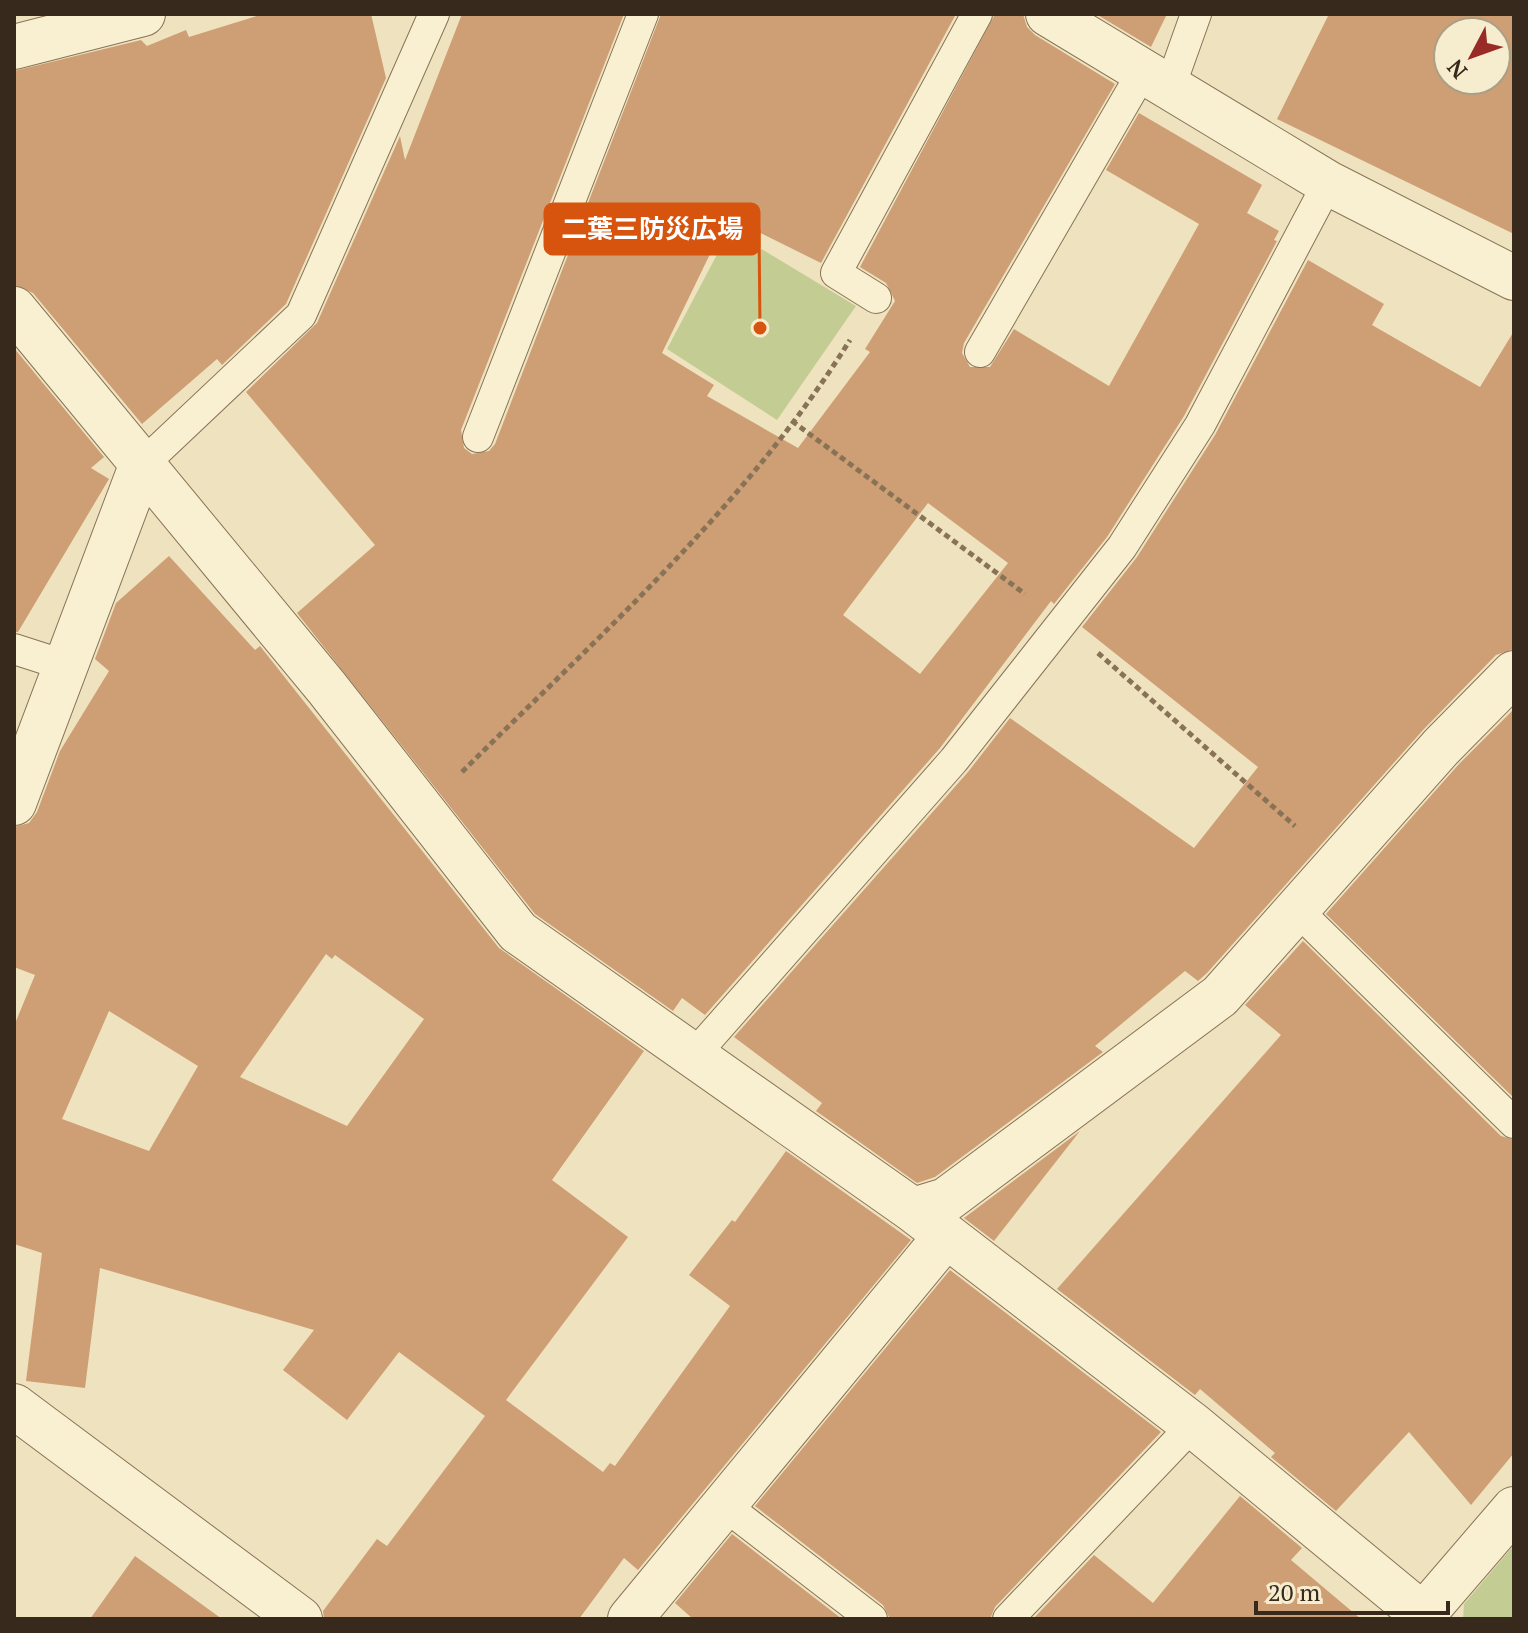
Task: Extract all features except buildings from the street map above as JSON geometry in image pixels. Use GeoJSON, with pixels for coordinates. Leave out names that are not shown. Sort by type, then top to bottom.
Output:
{"type":"FeatureCollection","features":[{"type":"Feature","properties":{"kind":"street"},"geometry":{"type":"LineString","coordinates":[[14,47],[143,14]]}},
{"type":"Feature","properties":{"kind":"street"},"geometry":{"type":"LineString","coordinates":[[1048,14],[1328,183],[1514,278]]}},
{"type":"Feature","properties":{"kind":"street"},"geometry":{"type":"LineString","coordinates":[[14,309],[424,809],[518,932],[695,1054],[929,1223],[1193,1425],[1423,1618],[1514,1509]]}},
{"type":"Feature","properties":{"kind":"street"},"geometry":{"type":"LineString","coordinates":[[14,803],[141,466]]}},
{"type":"Feature","properties":{"kind":"street"},"geometry":{"type":"LineString","coordinates":[[630,1619],[724,1505],[946,1200],[1220,996],[1441,747],[1514,673]]}},
{"type":"Feature","properties":{"kind":"street"},"geometry":{"type":"LineString","coordinates":[[14,1406],[282,1613]]}},
{"type":"Feature","properties":{"kind":"lane"},"geometry":{"type":"LineString","coordinates":[[141,466],[301,315],[434,14]]}},
{"type":"Feature","properties":{"kind":"lane"},"geometry":{"type":"LineString","coordinates":[[478,437],[643,14]]}},
{"type":"Feature","properties":{"kind":"lane"},"geometry":{"type":"LineString","coordinates":[[876,298],[836,273],[977,14]]}},
{"type":"Feature","properties":{"kind":"lane"},"geometry":{"type":"LineString","coordinates":[[980,352],[1196,14]]}},
{"type":"Feature","properties":{"kind":"lane"},"geometry":{"type":"LineString","coordinates":[[695,1054],[954,760],[1122,547],[1200,425],[1328,183]]}},
{"type":"Feature","properties":{"kind":"lane"},"geometry":{"type":"LineString","coordinates":[[14,649],[67,666]]}},
{"type":"Feature","properties":{"kind":"lane"},"geometry":{"type":"LineString","coordinates":[[1297,910],[1514,1123]]}},
{"type":"Feature","properties":{"kind":"lane"},"geometry":{"type":"LineString","coordinates":[[1008,1619],[1193,1425]]}},
{"type":"Feature","properties":{"kind":"lane"},"geometry":{"type":"LineString","coordinates":[[724,1505],[872,1619]]}},
{"type":"Feature","properties":{"kind":"path"},"geometry":{"type":"LineString","coordinates":[[424,809],[653,583],[752,476],[836,362],[876,298]]}},
{"type":"Feature","properties":{"kind":"green space"},"geometry":{"type":"Polygon","coordinates":[[[730,230],[856,306],[777,420],[667,349],[730,230]]]}},
{"type":"Feature","properties":{"kind":"green space"},"geometry":{"type":"Polygon","coordinates":[[[1514,1545],[1514,1619],[1463,1619],[1464,1604],[1514,1545]]]}},
{"type":"Feature","properties":{"kind":"place","name":"二葉三防災広場"},"geometry":{"type":"Point","coordinates":[760,328]}}]}
